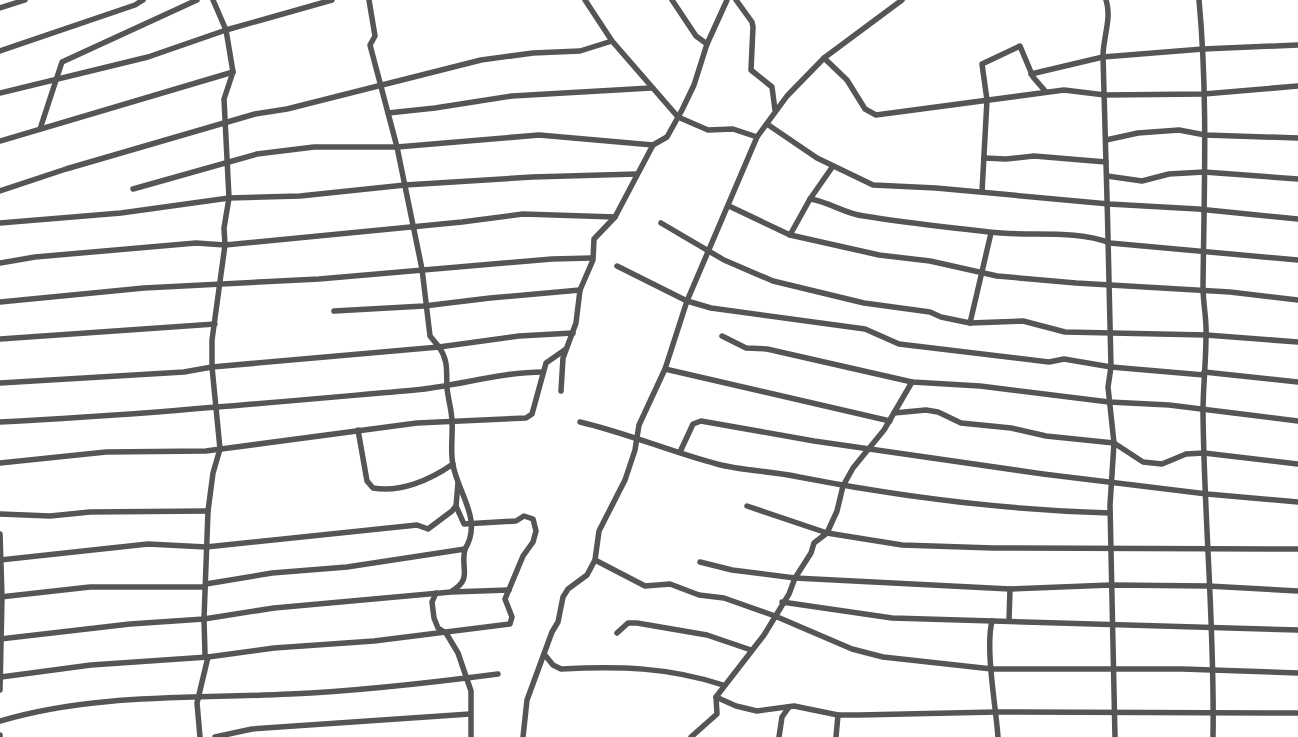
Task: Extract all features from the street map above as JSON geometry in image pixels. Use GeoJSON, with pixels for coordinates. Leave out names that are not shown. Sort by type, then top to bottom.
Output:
{"type":"FeatureCollection","features":[{"type":"Feature","properties":{"kind":"street"},"geometry":{"type":"LineString","coordinates":[[0,8],[25,0]]}},
{"type":"Feature","properties":{"kind":"street"},"geometry":{"type":"LineString","coordinates":[[0,51],[135,5],[143,0]]}},
{"type":"Feature","properties":{"kind":"street"},"geometry":{"type":"LineString","coordinates":[[40,129],[62,62],[197,0]]}},
{"type":"Feature","properties":{"kind":"street"},"geometry":{"type":"LineString","coordinates":[[200,737],[197,703],[208,657],[206,655],[204,619],[208,511],[213,473],[220,449],[212,367],[215,324],[225,245],[224,228],[229,198],[227,124],[224,99],[233,72],[226,30],[213,0]]}},
{"type":"Feature","properties":{"kind":"street"},"geometry":{"type":"LineString","coordinates":[[0,94],[148,57],[226,30],[332,0]]}},
{"type":"Feature","properties":{"kind":"street"},"geometry":{"type":"LineString","coordinates":[[369,0],[375,36],[370,45],[405,185],[422,269],[424,306],[430,336],[440,347],[448,367],[447,387],[452,421],[452,464],[466,499],[471,522],[465,549],[465,578],[460,586],[451,592]]}},
{"type":"Feature","properties":{"kind":"street"},"geometry":{"type":"LineString","coordinates":[[585,0],[612,42],[678,118],[708,130],[733,129],[757,137]]}},
{"type":"Feature","properties":{"kind":"street"},"geometry":{"type":"LineString","coordinates":[[672,0],[696,36],[707,44]]}},
{"type":"Feature","properties":{"kind":"street"},"geometry":{"type":"LineString","coordinates":[[561,391],[563,358],[578,314],[580,290],[593,260],[596,234],[615,218],[653,145],[667,137],[678,118],[694,85],[707,44],[727,0]]}},
{"type":"Feature","properties":{"kind":"street"},"geometry":{"type":"LineString","coordinates":[[736,0],[754,27],[750,70],[772,88],[776,110]]}},
{"type":"Feature","properties":{"kind":"street"},"geometry":{"type":"LineString","coordinates":[[523,737],[527,700],[558,622],[563,597],[572,585],[587,575],[595,560],[599,531],[625,480],[635,450],[639,425],[665,370],[687,300],[757,137],[768,124],[776,110],[824,58],[902,0]]}},
{"type":"Feature","properties":{"kind":"street"},"geometry":{"type":"LineString","coordinates":[[1106,0],[1108,20],[1103,57],[1110,243],[1111,367],[1109,402],[1114,442],[1110,482],[1110,547],[1115,669],[1115,737]]}},
{"type":"Feature","properties":{"kind":"street"},"geometry":{"type":"LineString","coordinates":[[1200,0],[1205,135],[1203,290],[1206,335],[1203,410],[1209,547],[1208,586],[1214,713],[1213,737]]}},
{"type":"Feature","properties":{"kind":"street"},"geometry":{"type":"LineString","coordinates":[[0,190],[66,169],[227,124],[255,114],[287,109],[381,87],[481,60],[533,53],[580,51],[612,42]]}},
{"type":"Feature","properties":{"kind":"street"},"geometry":{"type":"LineString","coordinates":[[1031,74],[1103,57],[1203,49],[1298,45]]}},
{"type":"Feature","properties":{"kind":"street"},"geometry":{"type":"LineString","coordinates":[[982,192],[987,100],[982,67],[985,61],[1020,46],[1031,74],[1046,92]]}},
{"type":"Feature","properties":{"kind":"street"},"geometry":{"type":"LineString","coordinates":[[824,58],[847,80],[865,108],[876,115],[1064,90],[1105,95],[1204,94],[1298,86]]}},
{"type":"Feature","properties":{"kind":"street"},"geometry":{"type":"LineString","coordinates":[[0,141],[233,72]]}},
{"type":"Feature","properties":{"kind":"street"},"geometry":{"type":"LineString","coordinates":[[388,113],[512,96],[651,88]]}},
{"type":"Feature","properties":{"kind":"street"},"geometry":{"type":"LineString","coordinates":[[768,124],[833,166],[873,185],[982,192],[1298,219]]}},
{"type":"Feature","properties":{"kind":"street"},"geometry":{"type":"LineString","coordinates":[[1106,140],[1178,130],[1205,135],[1298,138]]}},
{"type":"Feature","properties":{"kind":"street"},"geometry":{"type":"LineString","coordinates":[[133,189],[257,154],[314,147],[397,147],[538,135],[653,145]]}},
{"type":"Feature","properties":{"kind":"street"},"geometry":{"type":"LineString","coordinates":[[984,158],[1006,159],[1034,156],[1106,162]]}},
{"type":"Feature","properties":{"kind":"street"},"geometry":{"type":"LineString","coordinates":[[790,234],[810,199],[833,166]]}},
{"type":"Feature","properties":{"kind":"street"},"geometry":{"type":"LineString","coordinates":[[1107,176],[1142,180],[1170,174],[1204,172],[1298,179]]}},
{"type":"Feature","properties":{"kind":"street"},"geometry":{"type":"LineString","coordinates":[[0,223],[121,213],[229,198],[300,196],[405,185],[532,177],[637,174]]}},
{"type":"Feature","properties":{"kind":"street"},"geometry":{"type":"LineString","coordinates":[[810,199],[826,202],[852,214],[991,233],[1088,238],[1110,243],[1298,260]]}},
{"type":"Feature","properties":{"kind":"street"},"geometry":{"type":"LineString","coordinates":[[729,206],[790,234],[869,253],[930,261],[1011,278],[1203,290],[1298,300]]}},
{"type":"Feature","properties":{"kind":"street"},"geometry":{"type":"LineString","coordinates":[[0,263],[35,257],[196,243],[225,245],[462,222],[523,214],[615,218]]}},
{"type":"Feature","properties":{"kind":"street"},"geometry":{"type":"LineString","coordinates":[[661,223],[710,250],[724,260],[790,286],[895,309],[930,312],[941,317],[970,323],[1023,321],[1065,332],[1136,333],[1171,336],[1206,335],[1298,342]]}},
{"type":"Feature","properties":{"kind":"street"},"geometry":{"type":"LineString","coordinates":[[970,323],[991,233]]}},
{"type":"Feature","properties":{"kind":"street"},"geometry":{"type":"LineString","coordinates":[[0,302],[220,283],[319,279],[422,269],[592,258]]}},
{"type":"Feature","properties":{"kind":"street"},"geometry":{"type":"LineString","coordinates":[[616,266],[687,300],[735,312],[864,329],[899,344],[1049,362],[1064,359],[1111,367],[1298,382]]}},
{"type":"Feature","properties":{"kind":"street"},"geometry":{"type":"LineString","coordinates":[[334,311],[424,306],[580,290]]}},
{"type":"Feature","properties":{"kind":"street"},"geometry":{"type":"LineString","coordinates":[[0,339],[215,324]]}},
{"type":"Feature","properties":{"kind":"street"},"geometry":{"type":"LineString","coordinates":[[0,383],[184,372],[212,367],[440,347],[519,336],[573,332]]}},
{"type":"Feature","properties":{"kind":"street"},"geometry":{"type":"LineString","coordinates":[[722,336],[746,348],[767,349],[912,382],[980,386],[1109,402],[1169,405],[1298,422]]}},
{"type":"Feature","properties":{"kind":"street"},"geometry":{"type":"LineString","coordinates":[[0,463],[106,452],[206,451],[358,430],[452,421],[529,418],[538,396],[546,363],[566,349]]}},
{"type":"Feature","properties":{"kind":"street"},"geometry":{"type":"LineString","coordinates":[[665,370],[890,421]]}},
{"type":"Feature","properties":{"kind":"street"},"geometry":{"type":"LineString","coordinates":[[0,422],[158,412],[447,387],[512,374],[543,372]]}},
{"type":"Feature","properties":{"kind":"street"},"geometry":{"type":"LineString","coordinates":[[691,737],[717,714],[716,697],[723,685],[752,650],[789,594],[794,578],[811,553],[814,543],[826,532],[837,511],[843,486],[853,468],[870,449],[890,421],[912,382]]}},
{"type":"Feature","properties":{"kind":"street"},"geometry":{"type":"LineString","coordinates":[[894,413],[926,410],[938,412],[961,423],[1011,428],[1046,436],[1114,442],[1144,462],[1162,464],[1186,454],[1204,453],[1298,464]]}},
{"type":"Feature","properties":{"kind":"street"},"geometry":{"type":"LineString","coordinates":[[680,452],[693,424],[698,420],[870,449],[1110,482],[1207,494],[1298,502]]}},
{"type":"Feature","properties":{"kind":"street"},"geometry":{"type":"LineString","coordinates":[[580,422],[636,436],[719,465],[791,475],[843,486],[988,504],[1066,512],[1110,513]]}},
{"type":"Feature","properties":{"kind":"street"},"geometry":{"type":"LineString","coordinates":[[358,430],[367,481],[373,488],[401,489],[440,473],[452,464]]}},
{"type":"Feature","properties":{"kind":"street"},"geometry":{"type":"LineString","coordinates":[[2,677],[91,665],[208,657],[274,648],[374,641],[510,624],[512,617],[505,603],[523,556],[533,542],[536,531],[534,519],[524,516],[516,521],[471,522],[464,524],[456,506],[458,483]]}},
{"type":"Feature","properties":{"kind":"street"},"geometry":{"type":"LineString","coordinates":[[1,560],[148,544],[206,547],[417,525],[428,529],[456,506]]}},
{"type":"Feature","properties":{"kind":"street"},"geometry":{"type":"LineString","coordinates":[[747,506],[826,532],[902,545],[993,548],[1209,547],[1298,549]]}},
{"type":"Feature","properties":{"kind":"street"},"geometry":{"type":"LineString","coordinates":[[0,514],[50,516],[90,512],[208,511]]}},
{"type":"Feature","properties":{"kind":"street"},"geometry":{"type":"LineString","coordinates":[[0,534],[2,677],[0,690]]}},
{"type":"Feature","properties":{"kind":"street"},"geometry":{"type":"LineString","coordinates":[[1,597],[90,587],[205,585],[272,573],[347,567],[465,549]]}},
{"type":"Feature","properties":{"kind":"street"},"geometry":{"type":"LineString","coordinates":[[595,560],[644,586],[670,584],[699,595],[741,604],[775,616],[852,649],[883,657],[992,669],[1298,672]]}},
{"type":"Feature","properties":{"kind":"street"},"geometry":{"type":"LineString","coordinates":[[700,562],[732,570],[794,578],[1010,589],[1111,585],[1208,586],[1298,591]]}},
{"type":"Feature","properties":{"kind":"street"},"geometry":{"type":"LineString","coordinates":[[1009,620],[1010,589]]}},
{"type":"Feature","properties":{"kind":"street"},"geometry":{"type":"LineString","coordinates":[[0,640],[130,624],[204,619],[274,608],[436,593],[509,590]]}},
{"type":"Feature","properties":{"kind":"street"},"geometry":{"type":"LineString","coordinates":[[436,593],[432,602],[434,618],[438,628],[446,633],[459,656],[467,678],[472,702],[470,714],[471,737]]}},
{"type":"Feature","properties":{"kind":"street"},"geometry":{"type":"LineString","coordinates":[[782,602],[892,618],[1298,630]]}},
{"type":"Feature","properties":{"kind":"street"},"geometry":{"type":"LineString","coordinates":[[992,621],[990,633],[998,737]]}},
{"type":"Feature","properties":{"kind":"street"},"geometry":{"type":"LineString","coordinates":[[618,633],[628,623],[637,622],[707,635],[752,650]]}},
{"type":"Feature","properties":{"kind":"street"},"geometry":{"type":"LineString","coordinates":[[544,654],[553,665],[561,669],[627,666],[691,675],[723,685]]}},
{"type":"Feature","properties":{"kind":"street"},"geometry":{"type":"LineString","coordinates":[[0,721],[36,710],[109,702],[292,694],[498,674]]}},
{"type":"Feature","properties":{"kind":"street"},"geometry":{"type":"LineString","coordinates":[[716,697],[736,706],[757,711],[799,707],[838,715],[996,712],[1298,713]]}},
{"type":"Feature","properties":{"kind":"street"},"geometry":{"type":"LineString","coordinates":[[779,737],[782,717],[789,707]]}},
{"type":"Feature","properties":{"kind":"street"},"geometry":{"type":"LineString","coordinates":[[215,737],[252,729],[470,714]]}},
{"type":"Feature","properties":{"kind":"street"},"geometry":{"type":"LineString","coordinates":[[836,737],[838,715]]}}]}
